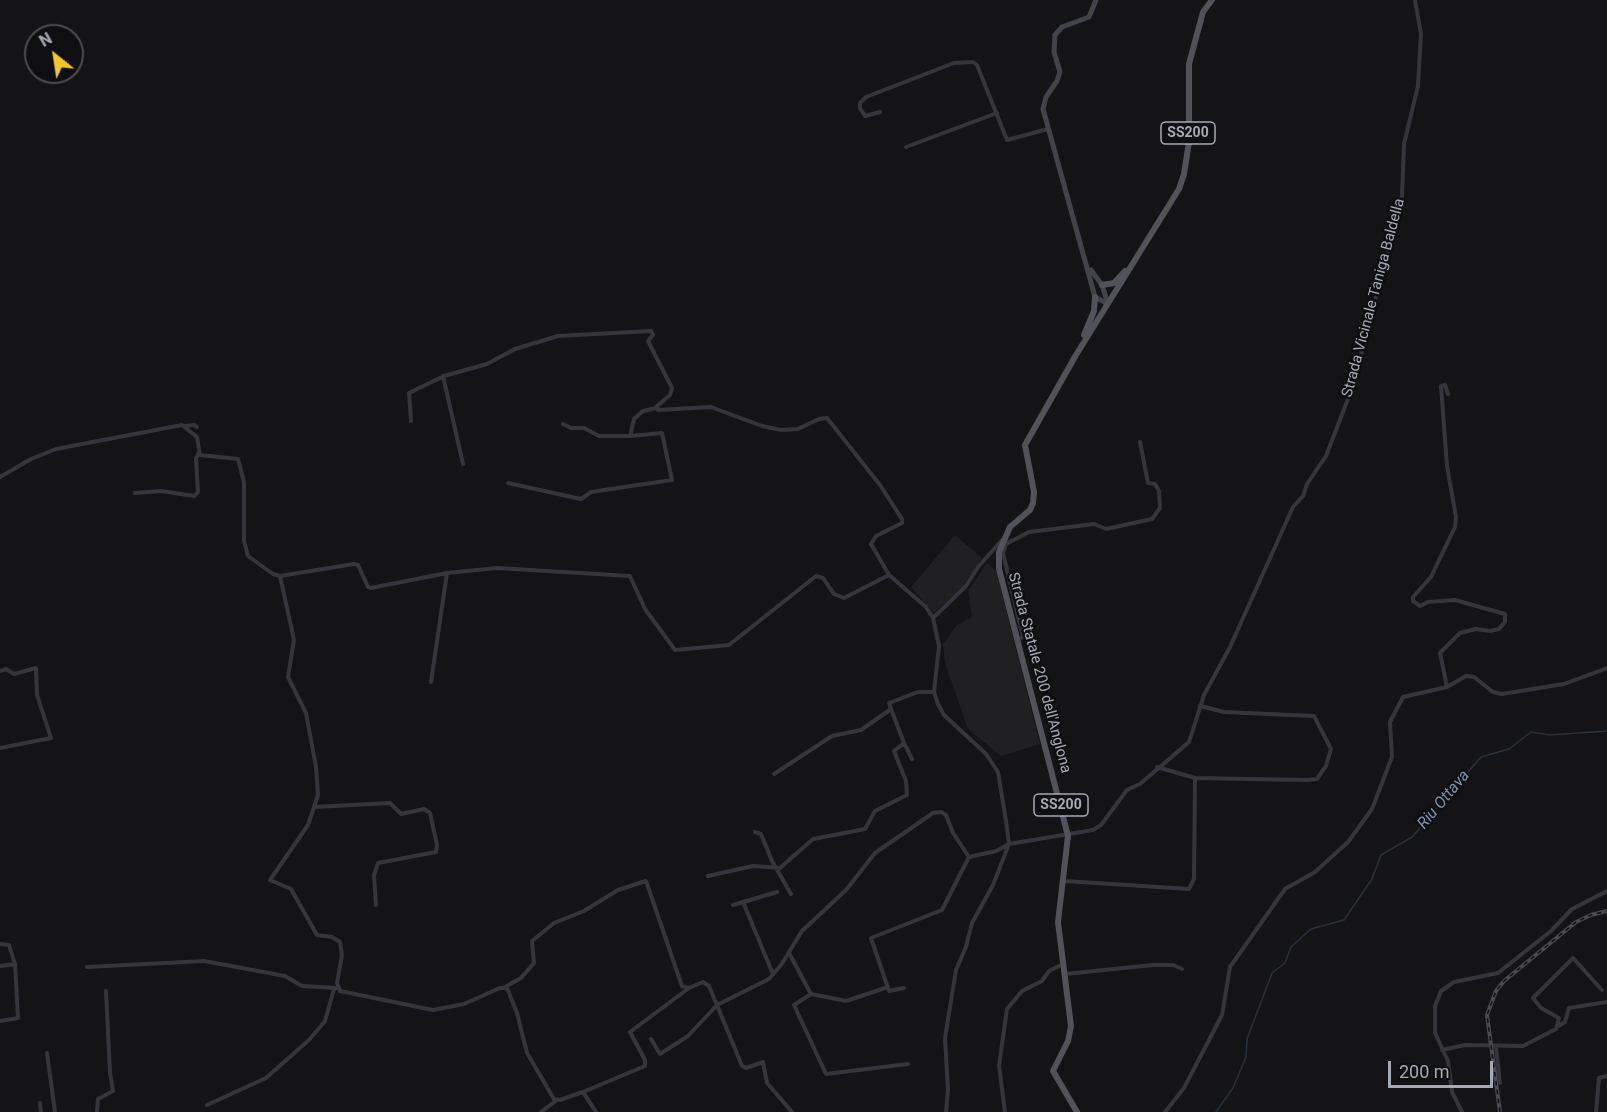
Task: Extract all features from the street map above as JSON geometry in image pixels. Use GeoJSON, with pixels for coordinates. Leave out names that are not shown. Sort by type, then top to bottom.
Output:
{"type":"FeatureCollection","features":[{"type":"Feature","properties":{"kind":"main road","name":"SS200"},"geometry":{"type":"LineString","coordinates":[[1003,540],[1010,527],[1030,510],[1034,492],[1025,445],[1076,355],[1173,201],[1184,174],[1189,142],[1189,64],[1203,12],[1212,0]]}},
{"type":"Feature","properties":{"kind":"main road"},"geometry":{"type":"LineString","coordinates":[[1102,285],[1114,283],[1137,256]]}},
{"type":"Feature","properties":{"kind":"main road"},"geometry":{"type":"LineString","coordinates":[[1076,355],[1094,311],[1095,297]]}},
{"type":"Feature","properties":{"kind":"main road","name":"Strada Statale 200 dell'Anglona"},"geometry":{"type":"LineString","coordinates":[[1003,540],[999,569],[1068,836],[1065,881],[1058,922],[1071,1026],[1068,1041],[1053,1071],[1077,1112]]}},
{"type":"Feature","properties":{"kind":"street"},"geometry":{"type":"LineString","coordinates":[[1096,0],[1089,17],[1062,27],[1055,35],[1053,52],[1060,72],[1044,103],[1048,129],[1095,297],[1108,304]]}},
{"type":"Feature","properties":{"kind":"street","name":"Strada Vicinale Taniga Baldella"},"geometry":{"type":"LineString","coordinates":[[1067,847],[1072,838],[1101,825],[1126,790],[1140,784],[1157,767],[1189,742],[1200,706],[1230,647],[1281,530],[1326,456],[1353,386],[1402,196],[1404,144],[1418,86],[1421,34],[1415,0]]}},
{"type":"Feature","properties":{"kind":"street"},"geometry":{"type":"LineString","coordinates":[[880,112],[865,116],[860,103],[866,97],[961,62],[973,62],[977,65],[1009,141],[1048,129]]}},
{"type":"Feature","properties":{"kind":"street"},"geometry":{"type":"LineString","coordinates":[[906,147],[997,113]]}},
{"type":"Feature","properties":{"kind":"street"},"geometry":{"type":"LineString","coordinates":[[1088,266],[1102,285],[1108,304]]}},
{"type":"Feature","properties":{"kind":"street"},"geometry":{"type":"LineString","coordinates":[[411,421],[408,394],[444,376],[487,364],[515,349],[558,336],[651,331],[653,334],[648,341],[672,388],[670,395],[656,408],[643,411],[634,418],[630,436]]}},
{"type":"Feature","properties":{"kind":"street"},"geometry":{"type":"LineString","coordinates":[[444,376],[463,464]]}},
{"type":"Feature","properties":{"kind":"street"},"geometry":{"type":"LineString","coordinates":[[1447,687],[1440,653],[1460,633],[1476,629],[1490,631],[1499,629],[1505,622],[1505,614],[1455,600],[1428,602],[1419,606],[1413,601],[1413,597],[1431,577],[1455,528],[1456,517],[1447,466],[1443,385],[1448,394]]}},
{"type":"Feature","properties":{"kind":"street"},"geometry":{"type":"LineString","coordinates":[[656,408],[658,410],[711,407],[762,426],[781,430],[798,429],[819,419],[827,418],[880,485],[902,519],[899,525],[876,536],[872,544],[889,575],[926,607],[933,618],[939,646],[934,692],[944,715],[986,754],[998,772],[1009,844],[993,885],[972,923],[966,947],[956,970],[945,1038],[948,1090],[946,1112]]}},
{"type":"Feature","properties":{"kind":"street"},"geometry":{"type":"LineString","coordinates":[[0,477],[31,459],[56,449],[177,424],[197,427]]}},
{"type":"Feature","properties":{"kind":"street"},"geometry":{"type":"LineString","coordinates":[[508,483],[581,499],[591,492],[672,480],[663,434],[599,436],[584,428],[571,428],[562,424]]}},
{"type":"Feature","properties":{"kind":"street"},"geometry":{"type":"LineString","coordinates":[[135,493],[161,492],[194,496],[198,492],[197,437],[185,426]]}},
{"type":"Feature","properties":{"kind":"street"},"geometry":{"type":"LineString","coordinates":[[1018,639],[1023,638],[1003,553],[1006,544],[1029,532],[1094,524],[1106,529],[1152,519],[1160,508],[1158,491],[1155,484],[1148,483],[1140,442]]}},
{"type":"Feature","properties":{"kind":"street"},"geometry":{"type":"LineString","coordinates":[[199,454],[204,457],[238,459],[244,482],[244,541],[248,556],[280,576],[354,564],[358,565],[368,587],[371,588],[447,573],[497,568],[630,576],[645,609],[675,650],[729,645],[816,576],[823,578],[834,594],[844,598],[889,575]]}},
{"type":"Feature","properties":{"kind":"street"},"geometry":{"type":"LineString","coordinates":[[933,618],[966,586],[978,567],[1003,540]]}},
{"type":"Feature","properties":{"kind":"street"},"geometry":{"type":"LineString","coordinates":[[431,682],[447,573]]}},
{"type":"Feature","properties":{"kind":"street"},"geometry":{"type":"LineString","coordinates":[[207,1105],[266,1078],[309,1040],[324,1021],[335,988],[342,955],[340,942],[332,937],[317,935],[291,889],[270,880],[300,838],[315,807],[316,767],[306,713],[288,677],[294,640],[280,576]]}},
{"type":"Feature","properties":{"kind":"street"},"geometry":{"type":"LineString","coordinates":[[0,671],[6,669],[14,674],[36,668],[37,695],[51,738],[0,748]]}},
{"type":"Feature","properties":{"kind":"street"},"geometry":{"type":"LineString","coordinates":[[1165,1112],[1184,1088],[1222,1015],[1230,967],[1286,889],[1315,872],[1348,843],[1372,809],[1392,758],[1390,722],[1402,698],[1447,687],[1466,676],[1474,677],[1493,692],[1502,694],[1564,684],[1607,669]]}},
{"type":"Feature","properties":{"kind":"street"},"geometry":{"type":"LineString","coordinates":[[912,759],[889,703],[918,692],[934,692]]}},
{"type":"Feature","properties":{"kind":"street"},"geometry":{"type":"LineString","coordinates":[[1157,767],[1195,778],[1317,779],[1326,766],[1331,749],[1314,716],[1224,712],[1200,706]]}},
{"type":"Feature","properties":{"kind":"street"},"geometry":{"type":"LineString","coordinates":[[774,774],[816,745],[839,734],[855,734],[891,709]]}},
{"type":"Feature","properties":{"kind":"street"},"geometry":{"type":"LineString","coordinates":[[708,876],[753,866],[776,867],[790,862],[813,839],[865,829],[874,812],[907,795],[906,781],[894,751],[904,743]]}},
{"type":"Feature","properties":{"kind":"street"},"geometry":{"type":"LineString","coordinates":[[1065,881],[1189,889],[1194,879],[1195,778]]}},
{"type":"Feature","properties":{"kind":"street"},"geometry":{"type":"LineString","coordinates":[[315,807],[390,802],[401,814],[424,809],[430,813],[437,845],[436,852],[378,863],[374,875],[376,905]]}},
{"type":"Feature","properties":{"kind":"street"},"geometry":{"type":"LineString","coordinates":[[651,1039],[660,1054],[688,1036],[717,1005],[773,974],[789,953],[802,930],[846,890],[875,853],[933,813],[941,812],[946,815],[952,833],[969,857],[942,910],[871,938],[891,992],[904,988]]}},
{"type":"Feature","properties":{"kind":"street"},"geometry":{"type":"LineString","coordinates":[[1066,827],[1070,832],[1080,834]]}},
{"type":"Feature","properties":{"kind":"street"},"geometry":{"type":"LineString","coordinates":[[755,832],[761,834],[791,894]]}},
{"type":"Feature","properties":{"kind":"street","name":"Strada Vicinale Taniga Baldella"},"geometry":{"type":"LineString","coordinates":[[969,857],[996,851],[1009,844],[1080,834]]}},
{"type":"Feature","properties":{"kind":"street"},"geometry":{"type":"LineString","coordinates":[[87,967],[204,962],[285,976],[302,987],[335,988],[340,991],[384,999],[398,1005],[434,1010],[464,1004],[521,978],[534,963],[532,941],[554,923],[584,910],[618,890],[646,881],[682,986],[689,988]]}},
{"type":"Feature","properties":{"kind":"street"},"geometry":{"type":"LineString","coordinates":[[1462,1112],[1452,1092],[1448,1061],[1435,1033],[1435,1011],[1438,997],[1446,986],[1498,973],[1551,931],[1572,909],[1607,891]]}},
{"type":"Feature","properties":{"kind":"street"},"geometry":{"type":"LineString","coordinates":[[732,905],[777,892]]}},
{"type":"Feature","properties":{"kind":"street"},"geometry":{"type":"LineString","coordinates":[[743,902],[773,974]]}},
{"type":"Feature","properties":{"kind":"street"},"geometry":{"type":"LineString","coordinates":[[0,944],[9,945],[15,964],[18,1018],[0,1021]]}},
{"type":"Feature","properties":{"kind":"street"},"geometry":{"type":"LineString","coordinates":[[789,953],[811,994]]}},
{"type":"Feature","properties":{"kind":"street"},"geometry":{"type":"LineString","coordinates":[[1557,1027],[1559,1018],[1542,1008],[1533,998],[1567,961],[1575,959],[1602,990]]}},
{"type":"Feature","properties":{"kind":"street"},"geometry":{"type":"LineString","coordinates":[[0,966],[15,964]]}},
{"type":"Feature","properties":{"kind":"street"},"geometry":{"type":"LineString","coordinates":[[1005,1112],[999,1066],[1007,1009],[1022,991],[1042,981],[1049,971],[1063,964]]}},
{"type":"Feature","properties":{"kind":"street"},"geometry":{"type":"LineString","coordinates":[[1064,974],[1153,965],[1173,965],[1182,969]]}},
{"type":"Feature","properties":{"kind":"street"},"geometry":{"type":"LineString","coordinates":[[541,1112],[556,1100],[583,1092],[645,1066],[645,1060],[630,1032],[689,988],[704,982],[709,986],[742,1065],[746,1068],[763,1062],[766,1083],[792,1112]]}},
{"type":"Feature","properties":{"kind":"street"},"geometry":{"type":"LineString","coordinates":[[505,987],[514,1005],[527,1053],[556,1100]]}},
{"type":"Feature","properties":{"kind":"street"},"geometry":{"type":"LineString","coordinates":[[888,987],[846,1001],[811,994],[794,1005],[826,1074],[908,1064]]}},
{"type":"Feature","properties":{"kind":"street"},"geometry":{"type":"LineString","coordinates":[[97,1112],[98,1099],[113,1091],[106,991]]}},
{"type":"Feature","properties":{"kind":"street"},"geometry":{"type":"LineString","coordinates":[[1442,1050],[1465,1045],[1523,1046],[1565,1022],[1569,1008],[1607,1002]]}},
{"type":"Feature","properties":{"kind":"street"},"geometry":{"type":"LineString","coordinates":[[1496,1047],[1500,1083]]}},
{"type":"Feature","properties":{"kind":"street"},"geometry":{"type":"LineString","coordinates":[[47,1053],[55,1112]]}},
{"type":"Feature","properties":{"kind":"street"},"geometry":{"type":"LineString","coordinates":[[1596,1112],[1599,1078],[1607,1076]]}},
{"type":"Feature","properties":{"kind":"street"},"geometry":{"type":"LineString","coordinates":[[583,1092],[596,1112]]}},
{"type":"Feature","properties":{"kind":"street"},"geometry":{"type":"LineString","coordinates":[[40,1103],[41,1112]]}},
{"type":"Feature","properties":{"kind":"shaded area"},"geometry":{"type":"Polygon","coordinates":[[[955,535],[982,558],[963,586],[934,613],[911,587],[955,535]]]}},
{"type":"Feature","properties":{"kind":"shaded area"},"geometry":{"type":"Polygon","coordinates":[[[987,563],[996,571],[1040,744],[1001,756],[968,729],[945,663],[943,644],[957,625],[972,617],[968,591],[987,563]]]}},
{"type":"Feature","properties":{"kind":"waterway","name":"Riu Ottava"},"geometry":{"type":"LineString","coordinates":[[1216,1112],[1233,1088],[1246,1057],[1247,1039],[1272,973],[1285,963],[1291,947],[1311,929],[1344,920],[1372,879],[1381,855],[1412,837],[1481,757],[1509,749],[1531,732],[1550,735],[1607,731]]}},
{"type":"Feature","properties":{"kind":"railway"},"geometry":{"type":"LineString","coordinates":[[1500,1112],[1487,1015],[1496,991],[1504,981],[1576,922],[1607,911]]}}]}
